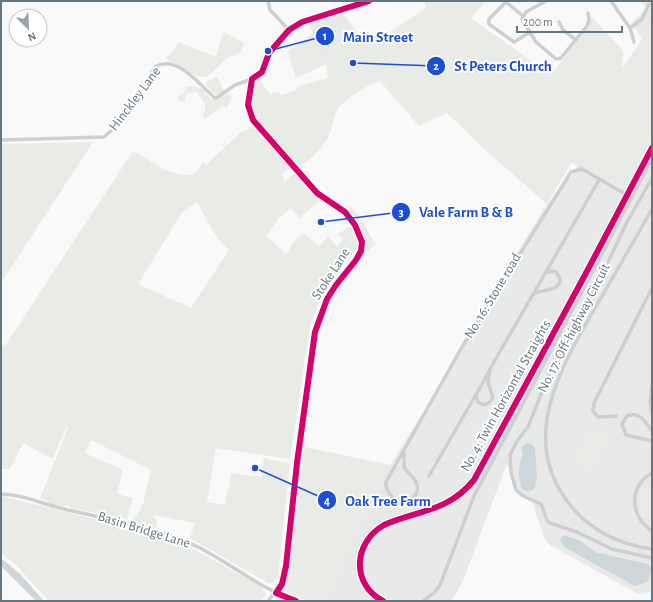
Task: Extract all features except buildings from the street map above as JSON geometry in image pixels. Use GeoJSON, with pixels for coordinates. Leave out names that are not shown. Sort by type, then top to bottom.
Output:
{"type":"FeatureCollection","features":[{"type":"Feature","properties":{"kind":"street"},"geometry":{"type":"LineString","coordinates":[[268,1],[270,10],[289,30]]}},
{"type":"Feature","properties":{"kind":"street"},"geometry":{"type":"LineString","coordinates":[[252,79],[262,72],[269,52],[289,30],[302,22],[370,1]]}},
{"type":"Feature","properties":{"kind":"street"},"geometry":{"type":"LineString","coordinates":[[523,16],[542,2],[546,1]]}},
{"type":"Feature","properties":{"kind":"street"},"geometry":{"type":"LineString","coordinates":[[611,1],[630,28],[634,42]]}},
{"type":"Feature","properties":{"kind":"street"},"geometry":{"type":"LineString","coordinates":[[530,32],[514,42],[488,24],[489,19],[507,2],[523,16],[522,19],[541,47],[559,60],[587,26],[589,20],[588,13]]}},
{"type":"Feature","properties":{"kind":"street"},"geometry":{"type":"LineString","coordinates":[[630,28],[642,19],[649,4]]}},
{"type":"Feature","properties":{"kind":"street"},"geometry":{"type":"LineString","coordinates":[[559,22],[563,30],[576,40]]}},
{"type":"Feature","properties":{"kind":"street","name":"Hinckley Lane"},"geometry":{"type":"LineString","coordinates":[[1,140],[104,137],[112,130],[156,66],[162,64],[181,67],[215,98],[244,81],[252,79]]}},
{"type":"Feature","properties":{"kind":"street","name":"Stoke Lane"},"geometry":{"type":"LineString","coordinates":[[252,79],[248,105],[253,120],[317,192],[345,212],[355,225],[362,242],[361,251],[356,260],[336,285],[327,300],[315,332],[298,455],[286,566],[282,584],[276,593]]}},
{"type":"Feature","properties":{"kind":"street","name":"No. 4: Twin Horizontal Straights"},"geometry":{"type":"LineString","coordinates":[[383,601],[374,596],[363,578],[359,561],[366,541],[377,529],[384,525],[432,511],[450,502],[460,496],[474,480],[652,148]]}},
{"type":"Feature","properties":{"kind":"street","name":"No. 4: Twin Horizontal Straights"},"geometry":{"type":"LineString","coordinates":[[423,601],[434,593],[440,585],[474,496],[652,159]]}},
{"type":"Feature","properties":{"kind":"street","name":"No. 16: Stone road"},"geometry":{"type":"LineString","coordinates":[[404,452],[404,467],[415,480],[417,486],[415,495],[411,499],[400,502],[391,497],[385,485],[462,347],[564,181],[571,172],[578,169],[582,169],[599,180]]}},
{"type":"Feature","properties":{"kind":"street","name":"No. 17: Off-highway Circuit"},"geometry":{"type":"LineString","coordinates":[[652,178],[627,222],[589,302],[549,374],[528,427],[513,448],[509,462],[516,490],[523,496],[541,504],[547,520],[577,532],[612,549],[652,558]]}},
{"type":"Feature","properties":{"kind":"street"},"geometry":{"type":"LineString","coordinates":[[429,476],[599,180],[627,195]]}},
{"type":"Feature","properties":{"kind":"street"},"geometry":{"type":"LineString","coordinates":[[652,209],[563,365],[550,400],[546,437],[552,475],[564,496],[579,516],[611,537],[631,545],[652,549]]}},
{"type":"Feature","properties":{"kind":"street"},"geometry":{"type":"LineString","coordinates":[[529,302],[537,292],[555,288],[560,283],[560,278],[556,272],[551,271],[546,274]]}},
{"type":"Feature","properties":{"kind":"street"},"geometry":{"type":"LineString","coordinates":[[616,416],[598,417],[593,411],[594,403],[652,288]]}},
{"type":"Feature","properties":{"kind":"street"},"geometry":{"type":"LineString","coordinates":[[478,391],[476,398],[479,403],[484,405],[491,402],[493,396],[488,384],[490,369]]}},
{"type":"Feature","properties":{"kind":"street"},"geometry":{"type":"LineString","coordinates":[[652,384],[650,402],[652,414]]}},
{"type":"Feature","properties":{"kind":"street"},"geometry":{"type":"LineString","coordinates":[[652,431],[640,416],[636,414],[627,416],[622,424],[626,435],[652,441]]}},
{"type":"Feature","properties":{"kind":"street"},"geometry":{"type":"LineString","coordinates":[[652,473],[640,483],[636,492],[634,503],[636,514],[642,524],[652,531]]}},
{"type":"Feature","properties":{"kind":"street","name":"Basin Bridge Lane"},"geometry":{"type":"LineString","coordinates":[[1,494],[13,494],[59,508],[124,522],[188,542],[276,593],[296,601]]}},
{"type":"Feature","properties":{"kind":"street"},"geometry":{"type":"LineString","coordinates":[[268,601],[276,593]]}},
{"type":"Feature","properties":{"kind":"shaded area"},"geometry":{"type":"Polygon","coordinates":[[[423,1],[486,1],[471,18],[551,75],[588,27],[591,19],[588,13],[623,51],[622,65],[624,66],[652,24],[652,136],[625,188],[617,187],[590,171],[590,161],[585,156],[577,166],[571,163],[547,204],[482,147],[447,113],[419,126],[380,81],[357,93],[340,106],[337,110],[330,133],[321,148],[299,167],[253,115],[250,100],[258,78],[270,94],[279,92],[281,95],[296,90],[299,86],[328,78],[326,64],[331,62],[329,51],[357,32],[361,42],[366,45],[376,38],[380,38],[425,9],[426,6],[423,1]]]}},
{"type":"Feature","properties":{"kind":"shaded area"},"geometry":{"type":"Polygon","coordinates":[[[641,1],[652,1],[652,24],[642,39],[635,28],[633,29],[631,23],[647,8],[641,1]]]}},
{"type":"Feature","properties":{"kind":"shaded area"},"geometry":{"type":"Polygon","coordinates":[[[333,13],[343,13],[357,32],[329,50],[331,62],[296,78],[288,52],[313,33],[308,22],[333,13]]]}},
{"type":"Feature","properties":{"kind":"shaded area"},"geometry":{"type":"Polygon","coordinates":[[[223,31],[245,44],[239,53],[227,58],[207,77],[195,76],[182,66],[168,60],[165,57],[171,54],[178,42],[216,57],[223,31]]]}},
{"type":"Feature","properties":{"kind":"shaded area"},"geometry":{"type":"Polygon","coordinates":[[[313,33],[326,64],[296,78],[288,52],[313,33]]]}},
{"type":"Feature","properties":{"kind":"shaded area"},"geometry":{"type":"Polygon","coordinates":[[[215,77],[218,78],[224,91],[219,95],[213,93],[205,83],[215,77]]]}},
{"type":"Feature","properties":{"kind":"shaded area"},"geometry":{"type":"Polygon","coordinates":[[[188,86],[201,88],[211,99],[218,99],[230,93],[232,96],[227,108],[223,106],[205,119],[202,111],[205,112],[205,105],[198,93],[194,92],[186,94],[185,101],[179,101],[178,96],[183,94],[188,86]]]}},
{"type":"Feature","properties":{"kind":"shaded area"},"geometry":{"type":"Polygon","coordinates":[[[257,126],[290,167],[282,174],[285,181],[297,173],[321,198],[299,218],[291,208],[279,218],[266,236],[286,254],[296,239],[304,234],[319,246],[328,237],[337,246],[344,238],[337,235],[351,225],[359,237],[358,247],[322,294],[310,326],[290,459],[216,448],[207,502],[225,505],[227,491],[229,491],[231,473],[261,477],[264,458],[290,464],[278,578],[270,584],[190,538],[195,523],[153,515],[157,522],[156,529],[132,522],[130,520],[135,518],[143,504],[151,470],[91,440],[85,453],[123,470],[117,494],[133,498],[127,519],[71,508],[68,505],[57,506],[40,498],[68,428],[66,427],[53,459],[23,443],[10,469],[1,469],[1,343],[5,346],[133,151],[167,171],[182,175],[190,175],[196,172],[203,162],[206,165],[241,132],[257,126]],[[197,202],[183,211],[138,284],[191,308],[229,250],[215,234],[197,202]]]}},
{"type":"Feature","properties":{"kind":"shaded area"},"geometry":{"type":"Polygon","coordinates":[[[652,136],[652,591],[642,594],[636,593],[550,545],[544,538],[533,504],[518,493],[508,466],[506,466],[463,581],[451,601],[323,601],[367,502],[437,390],[485,305],[547,204],[575,172],[577,166],[585,156],[590,161],[590,171],[625,188],[652,136]]]}},
{"type":"Feature","properties":{"kind":"shaded area"},"geometry":{"type":"Polygon","coordinates":[[[93,142],[1,283],[1,144],[93,142]]]}},
{"type":"Feature","properties":{"kind":"shaded area"},"geometry":{"type":"Polygon","coordinates":[[[349,206],[361,219],[376,243],[368,251],[364,248],[358,228],[346,210],[349,206]]]}},
{"type":"Feature","properties":{"kind":"shaded area"},"geometry":{"type":"Polygon","coordinates":[[[587,434],[607,437],[591,468],[577,460],[587,434]]]}},
{"type":"Feature","properties":{"kind":"shaded area"},"geometry":{"type":"Polygon","coordinates":[[[527,443],[535,447],[537,479],[534,489],[528,491],[524,490],[521,486],[519,473],[523,454],[521,448],[527,443]]]}},
{"type":"Feature","properties":{"kind":"shaded area"},"geometry":{"type":"Polygon","coordinates":[[[304,447],[390,465],[367,502],[323,601],[309,601],[285,593],[304,447]]]}},
{"type":"Feature","properties":{"kind":"shaded area"},"geometry":{"type":"Polygon","coordinates":[[[652,483],[652,521],[645,512],[643,502],[648,487],[652,483]]]}},
{"type":"Feature","properties":{"kind":"shaded area"},"geometry":{"type":"Polygon","coordinates":[[[1,496],[159,535],[190,547],[262,587],[266,595],[259,601],[49,601],[16,565],[1,553],[1,496]]]}},
{"type":"Feature","properties":{"kind":"shaded area"},"geometry":{"type":"Polygon","coordinates":[[[564,535],[578,540],[598,553],[648,564],[652,569],[647,582],[635,586],[564,547],[560,540],[564,535]]]}},
{"type":"Feature","properties":{"kind":"shaded area"},"geometry":{"type":"Polygon","coordinates":[[[1,558],[20,574],[44,601],[36,601],[1,566],[1,558]]]}},
{"type":"Feature","properties":{"kind":"cycle path"},"geometry":{"type":"LineString","coordinates":[[296,601],[276,593],[282,584],[286,566],[297,463],[315,332],[327,299],[356,260],[361,251],[362,242],[355,225],[345,212],[317,193],[253,120],[248,105],[252,79],[262,72],[269,53],[289,30],[302,22],[369,1]]}},
{"type":"Feature","properties":{"kind":"cycle path"},"geometry":{"type":"LineString","coordinates":[[383,601],[373,594],[365,584],[361,574],[360,563],[366,542],[384,525],[443,504],[464,491],[474,480],[652,148]]}},
{"type":"Feature","properties":{"kind":"place","name":"Main Street"},"geometry":{"type":"Point","coordinates":[268,51]}},
{"type":"Feature","properties":{"kind":"place","name":"St Peters Church"},"geometry":{"type":"Point","coordinates":[353,63]}},
{"type":"Feature","properties":{"kind":"place","name":"Vale Farm B & B"},"geometry":{"type":"Point","coordinates":[321,222]}},
{"type":"Feature","properties":{"kind":"place","name":"Oak Tree Farm"},"geometry":{"type":"Point","coordinates":[255,468]}}]}
